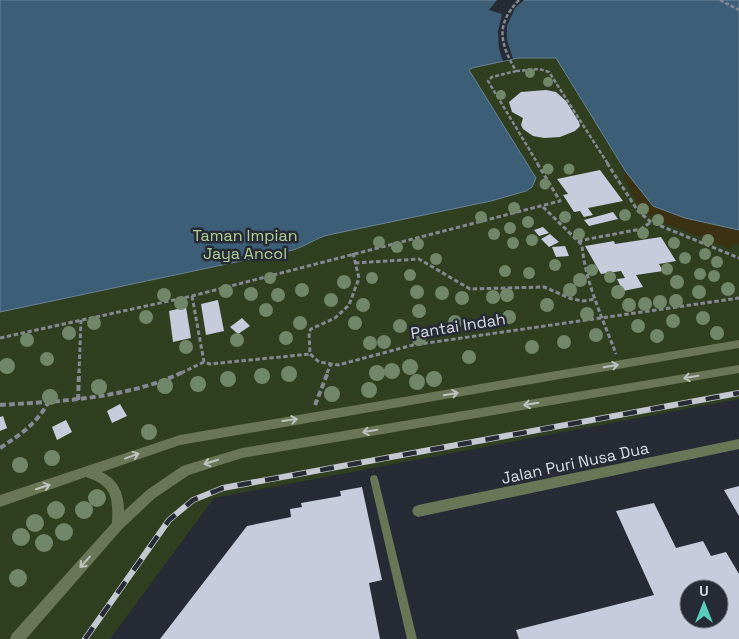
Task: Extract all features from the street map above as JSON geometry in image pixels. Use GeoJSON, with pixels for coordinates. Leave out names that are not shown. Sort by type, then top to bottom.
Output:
{"type":"FeatureCollection","features":[{"type":"Feature","properties":{"kind":"street"},"geometry":{"type":"LineString","coordinates":[[0,501],[180,440],[739,344]]}},
{"type":"Feature","properties":{"kind":"street"},"geometry":{"type":"LineString","coordinates":[[17,639],[118,526],[151,494],[186,470],[242,453],[739,369]]}},
{"type":"Feature","properties":{"kind":"street","name":"Jalan Puri Nusa Dua"},"geometry":{"type":"LineString","coordinates":[[418,511],[739,444]]}},
{"type":"Feature","properties":{"kind":"street"},"geometry":{"type":"LineString","coordinates":[[86,472],[107,479],[112,486],[118,507],[118,526]]}},
{"type":"Feature","properties":{"kind":"lane"},"geometry":{"type":"LineString","coordinates":[[374,479],[412,639]]}},
{"type":"Feature","properties":{"kind":"path"},"geometry":{"type":"LineString","coordinates":[[516,71],[504,49],[501,38],[505,17],[519,0]]}},
{"type":"Feature","properties":{"kind":"path"},"geometry":{"type":"LineString","coordinates":[[720,0],[739,10]]}},
{"type":"Feature","properties":{"kind":"path"},"geometry":{"type":"LineString","coordinates":[[0,338],[192,296],[560,201],[488,81],[492,77],[516,71],[540,69],[549,72],[638,211],[651,222],[739,258]]}},
{"type":"Feature","properties":{"kind":"path"},"geometry":{"type":"LineString","coordinates":[[543,206],[582,245],[595,299],[620,365]]}},
{"type":"Feature","properties":{"kind":"path"},"geometry":{"type":"LineString","coordinates":[[578,241],[642,230],[651,222]]}},
{"type":"Feature","properties":{"kind":"path"},"geometry":{"type":"LineString","coordinates":[[310,417],[331,364],[319,362],[310,354],[309,332],[311,328],[335,318],[349,304],[359,278],[353,253]]}},
{"type":"Feature","properties":{"kind":"path"},"geometry":{"type":"LineString","coordinates":[[355,263],[419,259],[470,288],[544,287],[572,299],[583,301],[595,299]]}},
{"type":"Feature","properties":{"kind":"path"},"geometry":{"type":"LineString","coordinates":[[192,296],[204,362]]}},
{"type":"Feature","properties":{"kind":"path","name":"Pantai Indah"},"geometry":{"type":"LineString","coordinates":[[331,364],[338,365],[413,345],[739,298]]}},
{"type":"Feature","properties":{"kind":"path"},"geometry":{"type":"LineString","coordinates":[[78,400],[81,320]]}},
{"type":"Feature","properties":{"kind":"path"},"geometry":{"type":"LineString","coordinates":[[0,405],[78,400],[139,388],[162,381],[204,362],[210,364],[310,354]]}},
{"type":"Feature","properties":{"kind":"path"},"geometry":{"type":"LineString","coordinates":[[0,448],[24,433],[38,421],[48,402]]}},
{"type":"Feature","properties":{"kind":"green space","name":"Taman Impian Jaya Ancol"},"geometry":{"type":"Polygon","coordinates":[[[0,0],[739,0],[739,399],[214,498],[110,639],[0,639],[0,0]]]}},
{"type":"Feature","properties":{"kind":"sand"},"geometry":{"type":"Polygon","coordinates":[[[626,172],[653,206],[685,218],[739,230],[739,245],[734,244],[731,249],[652,218],[638,203],[623,178],[626,172]]]}},
{"type":"Feature","properties":{"kind":"water"},"geometry":{"type":"Polygon","coordinates":[[[0,0],[739,0],[739,230],[685,218],[653,206],[626,172],[556,58],[518,58],[469,70],[536,178],[532,187],[526,191],[491,201],[328,235],[293,250],[0,312],[0,0]]]}},
{"type":"Feature","properties":{"kind":"pier"},"geometry":{"type":"Polygon","coordinates":[[[497,0],[524,0],[515,8],[507,26],[507,40],[513,59],[503,61],[499,49],[498,32],[502,14],[489,10],[497,0]]]}},
{"type":"Feature","properties":{"kind":"building"},"geometry":{"type":"Polygon","coordinates":[[[546,90],[556,92],[566,101],[579,122],[580,126],[575,131],[560,137],[544,138],[533,136],[523,129],[521,125],[523,118],[512,112],[509,102],[521,92],[546,90]]]}},
{"type":"Feature","properties":{"kind":"building"},"geometry":{"type":"Polygon","coordinates":[[[600,170],[623,201],[588,208],[593,215],[584,217],[580,211],[574,212],[563,195],[568,194],[557,179],[600,170]]]}},
{"type":"Feature","properties":{"kind":"building"},"geometry":{"type":"Polygon","coordinates":[[[613,212],[618,219],[589,226],[584,220],[613,212]]]}},
{"type":"Feature","properties":{"kind":"building"},"geometry":{"type":"Polygon","coordinates":[[[543,227],[549,233],[539,236],[534,230],[543,227]]]}},
{"type":"Feature","properties":{"kind":"building"},"geometry":{"type":"Polygon","coordinates":[[[550,234],[559,242],[549,247],[541,239],[550,234]]]}},
{"type":"Feature","properties":{"kind":"building"},"geometry":{"type":"Polygon","coordinates":[[[661,237],[676,261],[659,264],[663,271],[636,275],[643,287],[623,291],[617,279],[625,278],[621,271],[601,274],[585,246],[614,241],[615,244],[661,237]]]}},
{"type":"Feature","properties":{"kind":"building"},"geometry":{"type":"Polygon","coordinates":[[[565,246],[569,256],[556,257],[552,247],[565,246]]]}},
{"type":"Feature","properties":{"kind":"building"},"geometry":{"type":"Polygon","coordinates":[[[218,300],[224,331],[206,335],[201,304],[218,300]]]}},
{"type":"Feature","properties":{"kind":"building"},"geometry":{"type":"Polygon","coordinates":[[[186,307],[191,338],[173,342],[169,311],[186,307]]]}},
{"type":"Feature","properties":{"kind":"building"},"geometry":{"type":"Polygon","coordinates":[[[242,318],[250,326],[238,334],[230,327],[242,318]]]}},
{"type":"Feature","properties":{"kind":"building"},"geometry":{"type":"Polygon","coordinates":[[[120,404],[127,416],[112,423],[107,411],[120,404]]]}},
{"type":"Feature","properties":{"kind":"building"},"geometry":{"type":"Polygon","coordinates":[[[3,416],[7,428],[0,431],[0,417],[3,416]]]}},
{"type":"Feature","properties":{"kind":"building"},"geometry":{"type":"Polygon","coordinates":[[[66,420],[72,432],[57,440],[52,427],[66,420]]]}},
{"type":"Feature","properties":{"kind":"building"},"geometry":{"type":"Polygon","coordinates":[[[739,486],[739,516],[724,490],[739,486]]]}},
{"type":"Feature","properties":{"kind":"building"},"geometry":{"type":"Polygon","coordinates":[[[362,487],[382,580],[369,583],[380,639],[160,639],[247,526],[291,517],[290,509],[302,507],[301,503],[341,496],[340,491],[362,487]]]}},
{"type":"Feature","properties":{"kind":"building"},"geometry":{"type":"Polygon","coordinates":[[[654,503],[676,548],[703,541],[711,556],[726,552],[739,574],[739,639],[519,639],[516,630],[654,595],[616,511],[654,503]]]}},
{"type":"Feature","properties":{"kind":"railway"},"geometry":{"type":"LineString","coordinates":[[85,639],[169,520],[193,500],[223,488],[739,393]]}}]}
